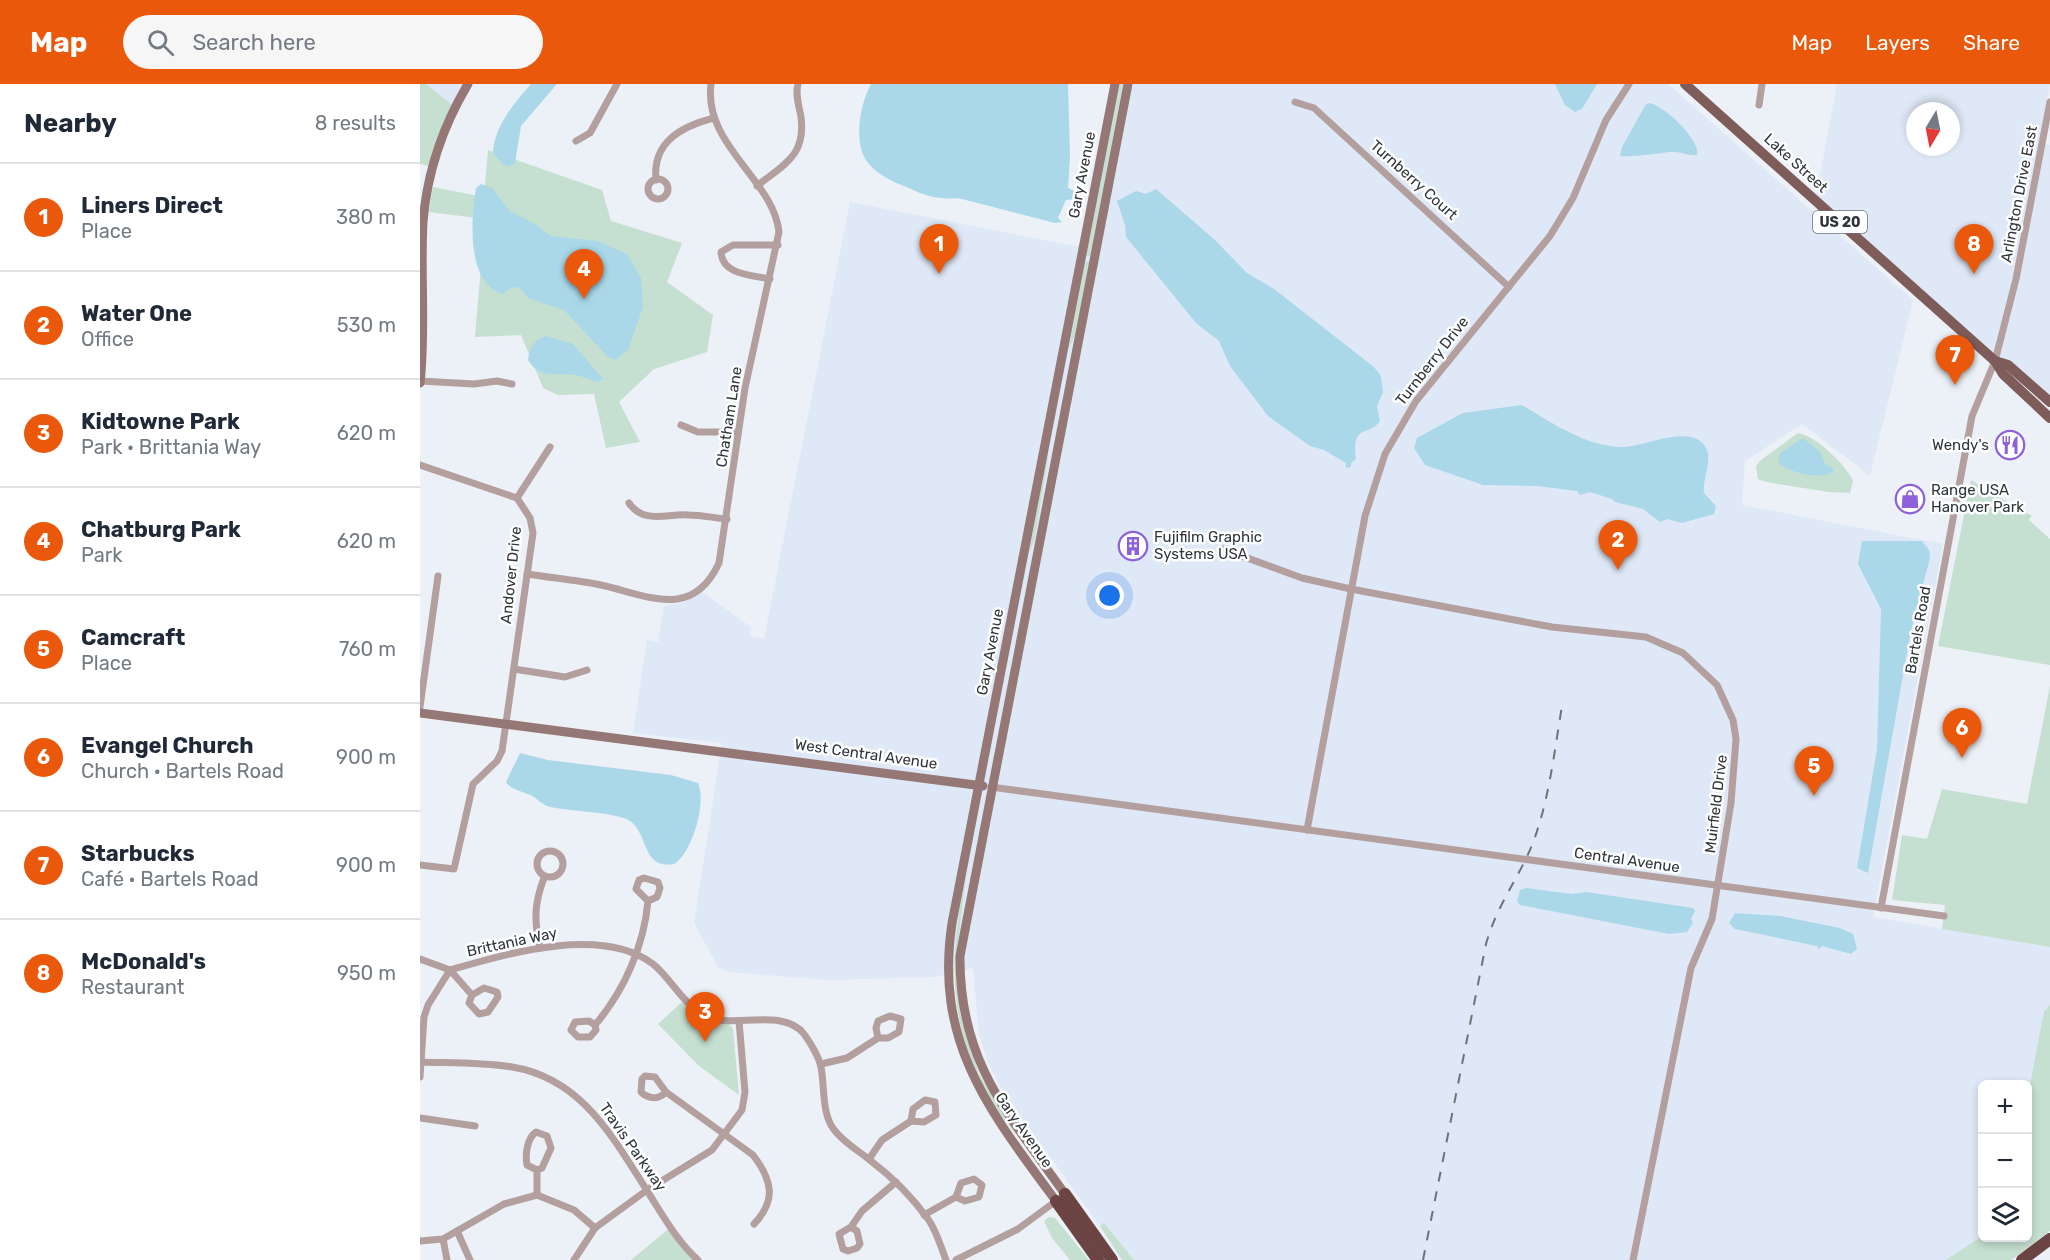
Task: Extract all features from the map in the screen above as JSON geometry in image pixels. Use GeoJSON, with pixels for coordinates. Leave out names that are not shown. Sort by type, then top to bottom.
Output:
{"type":"FeatureCollection","features":[{"type":"Feature","properties":{"kind":"highway"},"geometry":{"type":"LineString","coordinates":[[1061,1198],[1098,1260]]}},
{"type":"Feature","properties":{"kind":"highway"},"geometry":{"type":"LineString","coordinates":[[1061,1198],[1112,1260]]}},
{"type":"Feature","properties":{"kind":"highway"},"geometry":{"type":"LineString","coordinates":[[2022,1260],[2050,1239]]}},
{"type":"Feature","properties":{"kind":"highway"},"geometry":{"type":"LineString","coordinates":[[2034,1260],[2050,1248]]}},
{"type":"Feature","properties":{"kind":"main road"},"geometry":{"type":"LineString","coordinates":[[420,382],[423,195],[445,129],[468,84]]}},
{"type":"Feature","properties":{"kind":"main road","name":"Gary Avenue"},"geometry":{"type":"LineString","coordinates":[[1061,1198],[981,1094],[962,1051],[953,1019],[948,972],[951,934],[979,785],[1115,84]]}},
{"type":"Feature","properties":{"kind":"main road","name":"Gary Avenue"},"geometry":{"type":"LineString","coordinates":[[1061,1198],[990,1086],[971,1041],[964,1012],[960,974],[962,942],[991,787],[1128,84]]}},
{"type":"Feature","properties":{"kind":"main road","name":"Lake Street"},"geometry":{"type":"LineString","coordinates":[[1685,84],[1995,361],[2002,374],[2050,418]]}},
{"type":"Feature","properties":{"kind":"main road","name":"Lake Street"},"geometry":{"type":"LineString","coordinates":[[1995,361],[2008,365],[2050,402]]}},
{"type":"Feature","properties":{"kind":"main road","name":"West Central Avenue"},"geometry":{"type":"LineString","coordinates":[[420,713],[991,787]]}},
{"type":"Feature","properties":{"kind":"street"},"geometry":{"type":"LineString","coordinates":[[576,141],[590,133],[617,84]]}},
{"type":"Feature","properties":{"kind":"street","name":"Chatham Lane"},"geometry":{"type":"LineString","coordinates":[[527,574],[599,584],[660,601],[693,594],[716,571],[723,549],[738,432],[779,232],[775,215],[728,144],[714,118],[711,84]]}},
{"type":"Feature","properties":{"kind":"street"},"geometry":{"type":"LineString","coordinates":[[757,186],[795,156],[800,146],[802,128],[798,84]]}},
{"type":"Feature","properties":{"kind":"street","name":"Turnberry Drive"},"geometry":{"type":"LineString","coordinates":[[1307,830],[1351,589],[1372,490],[1393,439],[1416,401],[1509,287],[1563,216],[1606,120],[1629,84]]}},
{"type":"Feature","properties":{"kind":"street"},"geometry":{"type":"LineString","coordinates":[[1759,105],[1762,84]]}},
{"type":"Feature","properties":{"kind":"street","name":"Turnberry Court"},"geometry":{"type":"LineString","coordinates":[[1295,102],[1314,108],[1509,287]]}},
{"type":"Feature","properties":{"kind":"street","name":"Arlington Drive East"},"geometry":{"type":"LineString","coordinates":[[1995,361],[2016,279],[2050,102]]}},
{"type":"Feature","properties":{"kind":"street"},"geometry":{"type":"LineString","coordinates":[[656,180],[655,171],[662,149],[671,137],[687,125],[714,118]]}},
{"type":"Feature","properties":{"kind":"street"},"geometry":{"type":"LineString","coordinates":[[770,279],[729,269],[723,264],[721,252],[733,245],[777,245]]}},
{"type":"Feature","properties":{"kind":"street","name":"Bartels Road"},"geometry":{"type":"LineString","coordinates":[[1881,908],[1972,416],[1995,361]]}},
{"type":"Feature","properties":{"kind":"street"},"geometry":{"type":"LineString","coordinates":[[420,382],[474,384],[497,381],[512,384]]}},
{"type":"Feature","properties":{"kind":"street"},"geometry":{"type":"LineString","coordinates":[[681,425],[698,432],[738,432]]}},
{"type":"Feature","properties":{"kind":"street"},"geometry":{"type":"LineString","coordinates":[[420,465],[517,498],[550,447]]}},
{"type":"Feature","properties":{"kind":"street","name":"Andover Drive"},"geometry":{"type":"LineString","coordinates":[[420,865],[454,869],[473,784],[499,758],[514,669],[532,526],[517,498]]}},
{"type":"Feature","properties":{"kind":"street"},"geometry":{"type":"LineString","coordinates":[[629,503],[636,513],[649,517],[688,514],[727,519]]}},
{"type":"Feature","properties":{"kind":"street","name":"Muirfield Drive"},"geometry":{"type":"LineString","coordinates":[[1223,549],[1302,578],[1351,589],[1552,627],[1646,637],[1668,645],[1695,662],[1717,685],[1726,703],[1736,739],[1737,761],[1719,886],[1709,929],[1691,968],[1633,1260]]}},
{"type":"Feature","properties":{"kind":"street"},"geometry":{"type":"LineString","coordinates":[[420,707],[438,576]]}},
{"type":"Feature","properties":{"kind":"street"},"geometry":{"type":"LineString","coordinates":[[514,669],[565,677],[587,670]]}},
{"type":"Feature","properties":{"kind":"street","name":"West Central Avenue"},"geometry":{"type":"LineString","coordinates":[[991,787],[1307,830]]}},
{"type":"Feature","properties":{"kind":"street","name":"Central Avenue"},"geometry":{"type":"LineString","coordinates":[[1307,830],[1944,916]]}},
{"type":"Feature","properties":{"kind":"street"},"geometry":{"type":"LineString","coordinates":[[546,851],[555,851],[562,857],[564,865],[556,876],[544,878],[538,871],[538,860],[546,851]]}},
{"type":"Feature","properties":{"kind":"street"},"geometry":{"type":"LineString","coordinates":[[540,948],[534,915],[535,901],[544,878]]}},
{"type":"Feature","properties":{"kind":"street"},"geometry":{"type":"LineString","coordinates":[[595,1025],[619,994],[647,915],[648,901]]}},
{"type":"Feature","properties":{"kind":"street","name":"Brittania Way"},"geometry":{"type":"LineString","coordinates":[[420,1077],[422,1026],[426,1009],[450,970],[540,948],[590,945],[612,948],[654,965],[696,1010],[705,1016],[720,1020],[772,1021],[792,1026],[804,1034],[820,1064],[827,1113],[832,1128],[845,1142],[896,1182],[927,1218],[946,1260]]}},
{"type":"Feature","properties":{"kind":"street"},"geometry":{"type":"LineString","coordinates":[[420,959],[450,970],[472,995]]}},
{"type":"Feature","properties":{"kind":"street"},"geometry":{"type":"LineString","coordinates":[[484,988],[492,989],[497,992],[497,1002],[489,1012],[479,1014],[469,1002],[472,995],[484,988]]}},
{"type":"Feature","properties":{"kind":"street"},"geometry":{"type":"LineString","coordinates":[[574,1260],[595,1228],[647,1190],[712,1150],[742,1110],[745,1097],[739,1021]]}},
{"type":"Feature","properties":{"kind":"street"},"geometry":{"type":"LineString","coordinates":[[820,1064],[847,1058],[878,1038]]}},
{"type":"Feature","properties":{"kind":"street","name":"Travis Parkway"},"geometry":{"type":"LineString","coordinates":[[420,1062],[514,1067],[539,1074],[577,1096],[604,1125],[677,1237],[698,1260]]}},
{"type":"Feature","properties":{"kind":"street"},"geometry":{"type":"LineString","coordinates":[[666,1092],[753,1155],[768,1179],[768,1205],[754,1224]]}},
{"type":"Feature","properties":{"kind":"street"},"geometry":{"type":"LineString","coordinates":[[420,1118],[475,1126]]}},
{"type":"Feature","properties":{"kind":"street"},"geometry":{"type":"LineString","coordinates":[[869,1159],[882,1140],[911,1120]]}},
{"type":"Feature","properties":{"kind":"street"},"geometry":{"type":"LineString","coordinates":[[536,1132],[547,1136],[551,1148],[542,1168],[537,1170],[527,1165],[526,1161],[529,1139],[536,1132]]}},
{"type":"Feature","properties":{"kind":"street"},"geometry":{"type":"LineString","coordinates":[[537,1170],[537,1195]]}},
{"type":"Feature","properties":{"kind":"street"},"geometry":{"type":"LineString","coordinates":[[851,1227],[862,1211],[896,1182]]}},
{"type":"Feature","properties":{"kind":"street"},"geometry":{"type":"LineString","coordinates":[[420,1241],[443,1239],[504,1204],[537,1195],[574,1210],[595,1228]]}},
{"type":"Feature","properties":{"kind":"street"},"geometry":{"type":"LineString","coordinates":[[924,1215],[956,1197]]}},
{"type":"Feature","properties":{"kind":"street"},"geometry":{"type":"LineString","coordinates":[[956,1260],[1018,1229],[1061,1198]]}},
{"type":"Feature","properties":{"kind":"street"},"geometry":{"type":"LineString","coordinates":[[457,1231],[470,1260]]}},
{"type":"Feature","properties":{"kind":"street"},"geometry":{"type":"LineString","coordinates":[[443,1239],[447,1260]]}},
{"type":"Feature","properties":{"kind":"shaded area"},"geometry":{"type":"Polygon","coordinates":[[[426,84],[465,84],[453,106],[426,84]]]}},
{"type":"Feature","properties":{"kind":"shaded area"},"geometry":{"type":"Polygon","coordinates":[[[1110,84],[1668,84],[1913,300],[1870,476],[1802,424],[1745,461],[1742,505],[1943,544],[1873,917],[2050,947],[2050,1005],[2044,1011],[2031,1080],[1978,1080],[1978,1239],[1946,1260],[1134,1260],[1104,1224],[1100,1226],[1003,1092],[989,1065],[979,1034],[973,968],[935,977],[829,980],[728,972],[718,967],[694,923],[722,743],[633,733],[647,640],[658,642],[664,606],[682,603],[702,592],[751,627],[750,636],[764,639],[850,202],[1080,247],[1110,84]]]}},
{"type":"Feature","properties":{"kind":"shaded area"},"geometry":{"type":"Polygon","coordinates":[[[1837,84],[2050,84],[2014,280],[1994,356],[1816,196],[1837,84]]]}},
{"type":"Feature","properties":{"kind":"shaded area"},"geometry":{"type":"Polygon","coordinates":[[[2045,144],[2050,145],[2050,399],[1997,359],[2045,144]]]}},
{"type":"Feature","properties":{"kind":"green space"},"geometry":{"type":"Polygon","coordinates":[[[420,84],[426,84],[453,106],[432,167],[420,164],[420,84]]]}},
{"type":"Feature","properties":{"kind":"green space"},"geometry":{"type":"Polygon","coordinates":[[[1120,84],[1123,84],[1090,256],[1086,256],[1120,84]]]}},
{"type":"Feature","properties":{"kind":"green space"},"geometry":{"type":"Polygon","coordinates":[[[488,150],[602,190],[611,221],[682,243],[667,282],[713,315],[707,352],[654,369],[619,402],[640,442],[606,448],[594,394],[558,395],[543,388],[521,335],[475,337],[485,219],[429,212],[433,187],[484,197],[488,150]]]}},
{"type":"Feature","properties":{"kind":"green space"},"geometry":{"type":"Polygon","coordinates":[[[1085,262],[1089,262],[1075,335],[1069,348],[1085,262]]]}},
{"type":"Feature","properties":{"kind":"green space"},"geometry":{"type":"Polygon","coordinates":[[[1798,433],[1813,439],[1844,467],[1853,481],[1850,493],[1829,492],[1758,479],[1756,466],[1761,460],[1798,433]]]}},
{"type":"Feature","properties":{"kind":"green space"},"geometry":{"type":"Polygon","coordinates":[[[1047,457],[1035,538],[1028,555],[1047,457]]]}},
{"type":"Feature","properties":{"kind":"green space"},"geometry":{"type":"Polygon","coordinates":[[[1971,480],[2032,516],[2029,520],[2050,539],[2050,665],[1938,646],[1971,480]]]}},
{"type":"Feature","properties":{"kind":"green space"},"geometry":{"type":"Polygon","coordinates":[[[2050,686],[2050,947],[1942,929],[1945,905],[1892,900],[1902,835],[1927,839],[1942,789],[2027,804],[2050,686]]]}},
{"type":"Feature","properties":{"kind":"green space"},"geometry":{"type":"Polygon","coordinates":[[[966,873],[956,960],[961,1017],[979,1074],[1018,1137],[985,1093],[965,1043],[959,1019],[955,947],[966,873]]]}},
{"type":"Feature","properties":{"kind":"green space"},"geometry":{"type":"Polygon","coordinates":[[[682,1002],[702,1020],[729,1024],[733,1029],[739,1095],[699,1066],[658,1024],[682,1002]]]}},
{"type":"Feature","properties":{"kind":"green space"},"geometry":{"type":"Polygon","coordinates":[[[2050,1005],[2050,1231],[2011,1260],[1946,1260],[1978,1239],[1978,1242],[2032,1242],[2031,1080],[2044,1011],[2050,1005]]]}},
{"type":"Feature","properties":{"kind":"green space"},"geometry":{"type":"Polygon","coordinates":[[[1049,1217],[1055,1218],[1089,1260],[1070,1260],[1052,1238],[1044,1221],[1049,1217]]]}},
{"type":"Feature","properties":{"kind":"green space"},"geometry":{"type":"Polygon","coordinates":[[[1104,1223],[1134,1260],[1122,1260],[1100,1226],[1104,1223]]]}},
{"type":"Feature","properties":{"kind":"green space"},"geometry":{"type":"Polygon","coordinates":[[[671,1227],[698,1260],[631,1260],[671,1227]]]}},
{"type":"Feature","properties":{"kind":"water"},"geometry":{"type":"Polygon","coordinates":[[[531,84],[557,84],[521,126],[515,163],[509,167],[493,153],[494,143],[506,116],[531,84]]]}},
{"type":"Feature","properties":{"kind":"water"},"geometry":{"type":"Polygon","coordinates":[[[871,84],[1068,84],[1070,157],[1068,188],[1074,191],[1077,199],[1066,200],[1058,218],[1062,222],[1055,223],[958,198],[939,198],[927,195],[887,178],[869,164],[864,156],[859,136],[861,113],[871,84]]]}},
{"type":"Feature","properties":{"kind":"water"},"geometry":{"type":"Polygon","coordinates":[[[1555,84],[1597,84],[1582,109],[1575,112],[1565,105],[1555,84]]]}},
{"type":"Feature","properties":{"kind":"water"},"geometry":{"type":"Polygon","coordinates":[[[1650,103],[1664,110],[1680,124],[1693,141],[1697,155],[1673,152],[1620,156],[1622,147],[1646,104],[1650,103]]]}},
{"type":"Feature","properties":{"kind":"water"},"geometry":{"type":"Polygon","coordinates":[[[481,184],[492,188],[510,211],[535,224],[551,236],[597,241],[627,254],[641,278],[643,307],[628,350],[615,360],[608,357],[564,310],[528,298],[520,288],[513,287],[502,294],[490,287],[482,277],[474,248],[474,201],[476,188],[481,184]]]}},
{"type":"Feature","properties":{"kind":"water"},"geometry":{"type":"Polygon","coordinates":[[[1156,189],[1215,240],[1247,273],[1274,289],[1374,367],[1381,376],[1383,392],[1377,406],[1380,421],[1376,426],[1358,435],[1355,448],[1356,459],[1351,463],[1351,467],[1346,468],[1346,463],[1324,450],[1310,446],[1268,416],[1230,366],[1219,341],[1196,323],[1126,237],[1125,225],[1117,201],[1136,191],[1146,194],[1156,189]]]}},
{"type":"Feature","properties":{"kind":"water"},"geometry":{"type":"Polygon","coordinates":[[[546,336],[573,344],[603,379],[598,382],[578,376],[548,374],[537,370],[528,360],[531,348],[546,336]]]}},
{"type":"Feature","properties":{"kind":"water"},"geometry":{"type":"Polygon","coordinates":[[[1522,405],[1570,433],[1609,446],[1632,446],[1679,436],[1700,440],[1708,453],[1704,493],[1716,506],[1714,514],[1682,523],[1667,519],[1660,522],[1643,509],[1615,502],[1590,492],[1580,495],[1577,491],[1537,486],[1483,485],[1425,465],[1414,448],[1417,438],[1463,413],[1522,405]]]}},
{"type":"Feature","properties":{"kind":"water"},"geometry":{"type":"Polygon","coordinates":[[[1803,438],[1820,452],[1825,464],[1833,468],[1833,472],[1807,475],[1781,465],[1778,460],[1780,453],[1803,438]]]}},
{"type":"Feature","properties":{"kind":"water"},"geometry":{"type":"Polygon","coordinates":[[[1862,541],[1922,541],[1929,550],[1930,558],[1911,630],[1868,873],[1857,868],[1877,749],[1881,609],[1858,564],[1862,541]]]}},
{"type":"Feature","properties":{"kind":"water"},"geometry":{"type":"Polygon","coordinates":[[[520,753],[548,760],[671,775],[698,783],[701,802],[696,827],[687,850],[674,864],[663,864],[655,861],[638,830],[624,818],[550,807],[530,795],[513,789],[506,782],[520,753]]]}},
{"type":"Feature","properties":{"kind":"water"},"geometry":{"type":"Polygon","coordinates":[[[1526,888],[1572,894],[1586,892],[1693,908],[1695,911],[1691,919],[1693,923],[1687,932],[1669,934],[1520,905],[1517,901],[1520,890],[1526,888]]]}},
{"type":"Feature","properties":{"kind":"water"},"geometry":{"type":"Polygon","coordinates":[[[1735,913],[1780,916],[1840,928],[1853,934],[1857,949],[1851,954],[1822,946],[1819,949],[1817,946],[1735,929],[1729,923],[1735,913]]]}},
{"type":"Feature","properties":{"kind":"railway"},"geometry":{"type":"LineString","coordinates":[[1423,1260],[1486,944],[1496,916],[1528,853],[1540,823],[1552,771],[1563,700]]}},
{"type":"Feature","properties":{"kind":"place","name":"Liners Direct"},"geometry":{"type":"Point","coordinates":[939,274]}},
{"type":"Feature","properties":{"kind":"place","name":"McDonald's"},"geometry":{"type":"Point","coordinates":[1974,274]}},
{"type":"Feature","properties":{"kind":"place","name":"Chatburg Park"},"geometry":{"type":"Point","coordinates":[584,299]}},
{"type":"Feature","properties":{"kind":"place","name":"Starbucks"},"geometry":{"type":"Point","coordinates":[1955,385]}},
{"type":"Feature","properties":{"kind":"place","name":"Wendy's"},"geometry":{"type":"Point","coordinates":[2010,445]}},
{"type":"Feature","properties":{"kind":"place","name":"Range USA Hanover Park"},"geometry":{"type":"Point","coordinates":[1910,499]}},
{"type":"Feature","properties":{"kind":"place","name":"Fujifilm Graphic Systems USA"},"geometry":{"type":"Point","coordinates":[1133,546]}},
{"type":"Feature","properties":{"kind":"place","name":"Water One"},"geometry":{"type":"Point","coordinates":[1618,570]}},
{"type":"Feature","properties":{"kind":"place","name":"Evangel Church"},"geometry":{"type":"Point","coordinates":[1962,758]}},
{"type":"Feature","properties":{"kind":"place","name":"Camcraft"},"geometry":{"type":"Point","coordinates":[1814,796]}},
{"type":"Feature","properties":{"kind":"place","name":"Kidtowne Park"},"geometry":{"type":"Point","coordinates":[705,1042]}}]}
